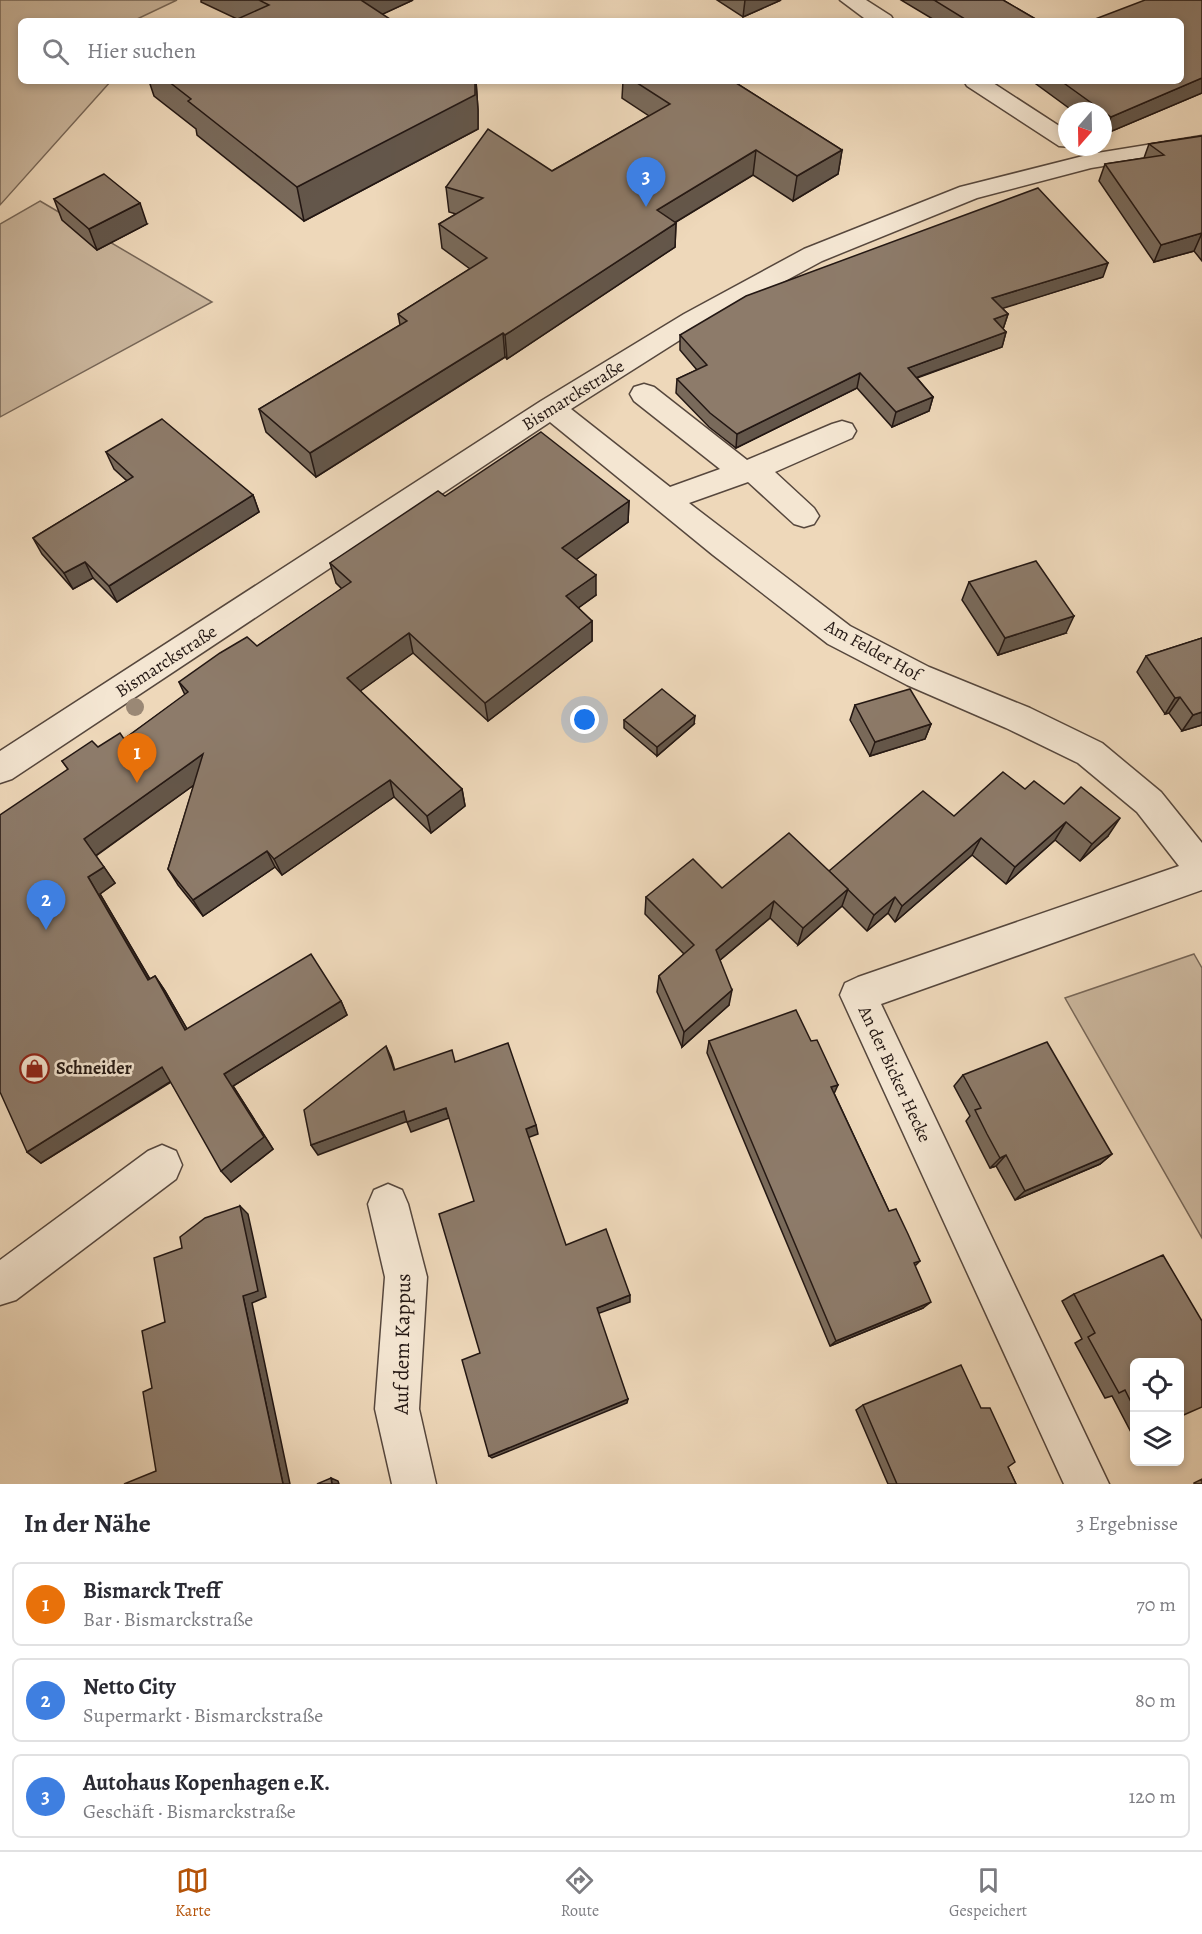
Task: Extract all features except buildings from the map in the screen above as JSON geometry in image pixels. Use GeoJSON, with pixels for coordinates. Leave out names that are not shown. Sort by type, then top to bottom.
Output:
{"type":"FeatureCollection","features":[{"type":"Feature","properties":{"kind":"street"},"geometry":{"type":"LineString","coordinates":[[851,0],[878,18]]}},
{"type":"Feature","properties":{"kind":"street"},"geometry":{"type":"LineString","coordinates":[[980,84],[1058,135]]}},
{"type":"Feature","properties":{"kind":"street","name":"Bismarckstraße"},"geometry":{"type":"LineString","coordinates":[[1112,151],[1202,143]]}},
{"type":"Feature","properties":{"kind":"street","name":"Bismarckstraße"},"geometry":{"type":"LineString","coordinates":[[0,769],[551,408],[693,321],[813,255],[969,192],[1077,156]]}},
{"type":"Feature","properties":{"kind":"street"},"geometry":{"type":"LineString","coordinates":[[644,394],[748,470],[804,516]]}},
{"type":"Feature","properties":{"kind":"street","name":"Am Felder Hof"},"geometry":{"type":"LineString","coordinates":[[551,408],[839,635],[918,676],[1018,717],[1090,753],[1149,802],[1202,871]]}},
{"type":"Feature","properties":{"kind":"street"},"geometry":{"type":"LineString","coordinates":[[666,500],[748,470],[842,430]]}},
{"type":"Feature","properties":{"kind":"street","name":"An der Bicker Hecke"},"geometry":{"type":"LineString","coordinates":[[1087,1484],[858,995],[1202,871]]}},
{"type":"Feature","properties":{"kind":"street"},"geometry":{"type":"LineString","coordinates":[[0,1281],[2,1285],[162,1165]]}},
{"type":"Feature","properties":{"kind":"street","name":"Auf dem Kappus"},"geometry":{"type":"LineString","coordinates":[[388,1204],[406,1277],[397,1409],[414,1484]]}},
{"type":"Feature","properties":{"kind":"shaded area"},"geometry":{"type":"Polygon","coordinates":[[[0,0],[177,0],[139,18],[18,18],[18,84],[108,84],[0,205],[0,0]]]}},
{"type":"Feature","properties":{"kind":"shaded area"},"geometry":{"type":"Polygon","coordinates":[[[40,201],[212,302],[0,417],[0,224],[40,201]]]}},
{"type":"Feature","properties":{"kind":"shaded area"},"geometry":{"type":"Polygon","coordinates":[[[1194,954],[1202,968],[1202,1238],[1065,998],[1194,954]]]}},
{"type":"Feature","properties":{"kind":"place","name":"Autohaus Kopenhagen e.K."},"geometry":{"type":"Point","coordinates":[646,207]}},
{"type":"Feature","properties":{"kind":"place","name":"Bismarck Treff"},"geometry":{"type":"Point","coordinates":[137,783]}},
{"type":"Feature","properties":{"kind":"place","name":"Netto City"},"geometry":{"type":"Point","coordinates":[46,930]}},
{"type":"Feature","properties":{"kind":"place","name":"Schneider"},"geometry":{"type":"Point","coordinates":[35,1068]}}]}
